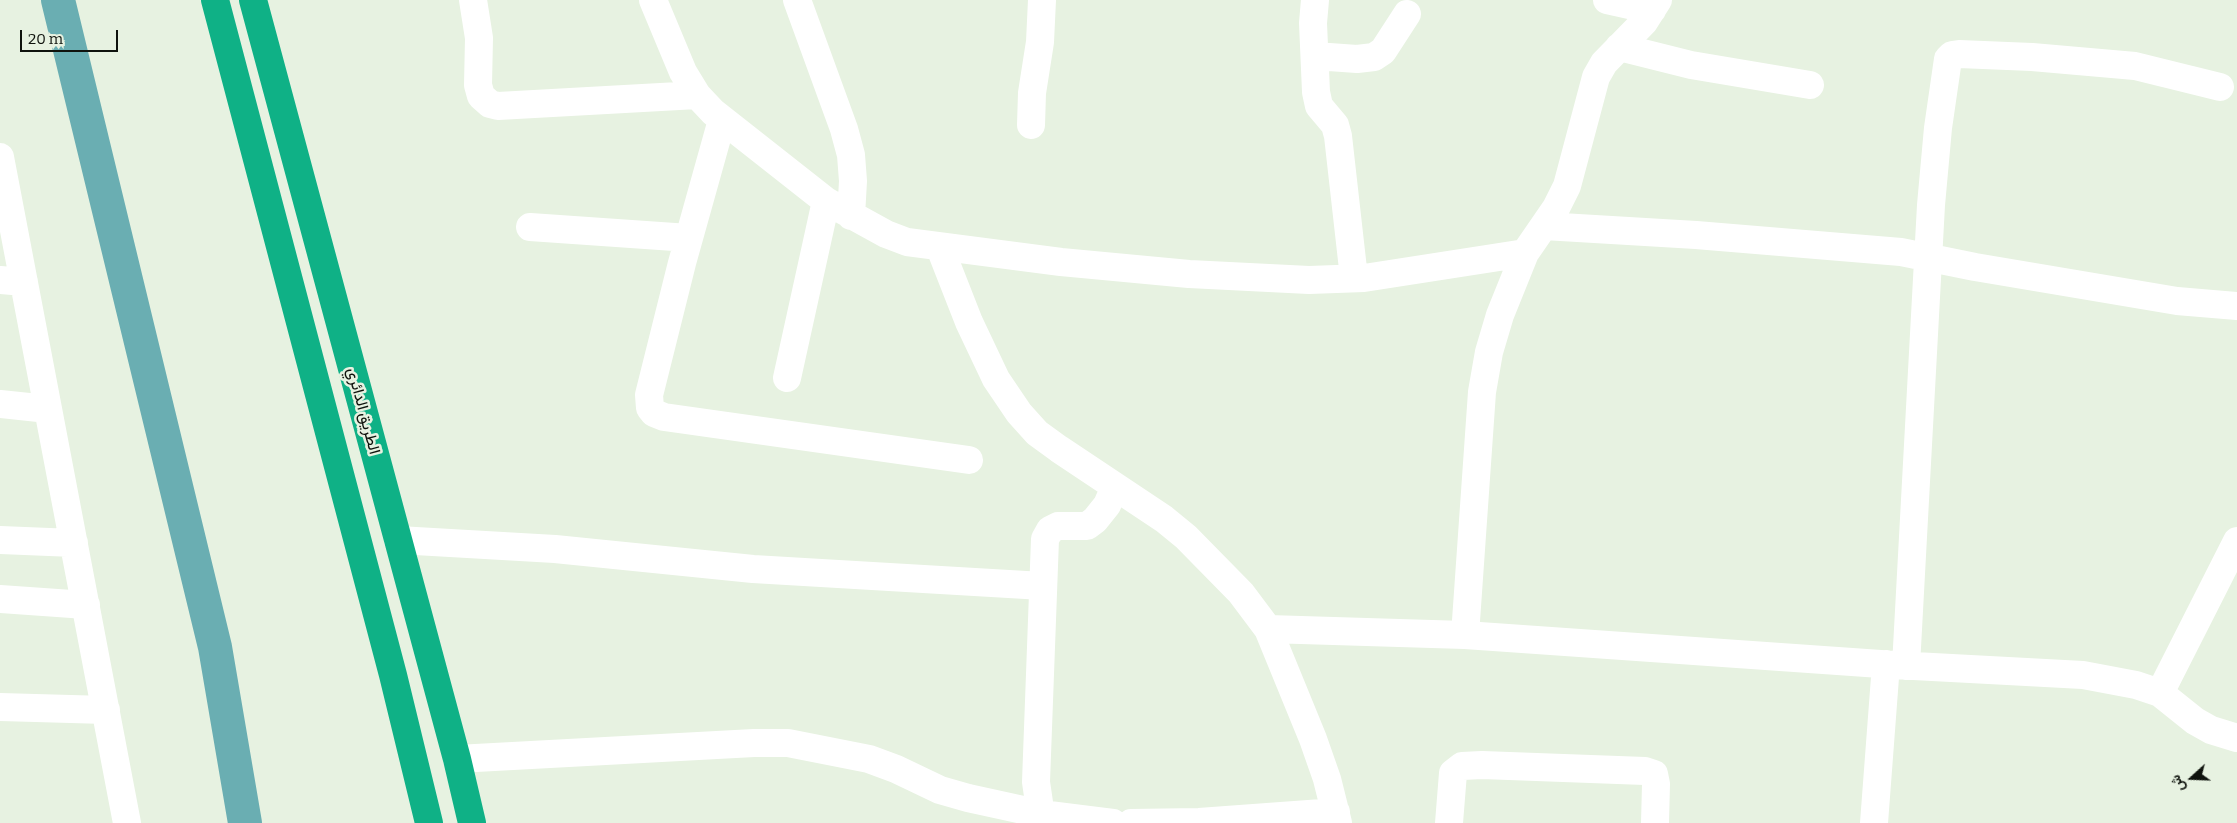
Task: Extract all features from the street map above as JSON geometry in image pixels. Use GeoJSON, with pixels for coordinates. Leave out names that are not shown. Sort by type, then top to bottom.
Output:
{"type":"FeatureCollection","features":[{"type":"Feature","properties":{"kind":"highway"},"geometry":{"type":"LineString","coordinates":[[215,0],[381,627],[429,823]]}},
{"type":"Feature","properties":{"kind":"highway","name":"الطريق الدائري"},"geometry":{"type":"LineString","coordinates":[[253,0],[457,759],[472,823]]}},
{"type":"Feature","properties":{"kind":"street"},"geometry":{"type":"LineString","coordinates":[[473,0],[479,38],[478,85],[481,96],[490,104],[498,106],[697,95]]}},
{"type":"Feature","properties":{"kind":"street"},"geometry":{"type":"LineString","coordinates":[[653,0],[683,72],[697,95],[722,120],[826,200],[851,216],[886,234],[907,242],[940,248],[1189,274],[1309,280],[1354,278],[1525,253]]}},
{"type":"Feature","properties":{"kind":"street"},"geometry":{"type":"LineString","coordinates":[[796,0],[844,129],[853,182],[851,216]]}},
{"type":"Feature","properties":{"kind":"street"},"geometry":{"type":"LineString","coordinates":[[1031,125],[1032,93],[1040,42],[1042,0]]}},
{"type":"Feature","properties":{"kind":"street"},"geometry":{"type":"LineString","coordinates":[[1315,0],[1313,23],[1318,106],[1335,125],[1338,136],[1354,278]]}},
{"type":"Feature","properties":{"kind":"street"},"geometry":{"type":"LineString","coordinates":[[1464,634],[1485,372],[1500,315],[1525,253],[1568,186],[1596,77],[1604,62],[1644,22],[1655,5],[1607,0]]}},
{"type":"Feature","properties":{"kind":"street"},"geometry":{"type":"LineString","coordinates":[[1315,56],[1374,57],[1384,51],[1407,14]]}},
{"type":"Feature","properties":{"kind":"street"},"geometry":{"type":"LineString","coordinates":[[1619,47],[1691,65],[1810,85]]}},
{"type":"Feature","properties":{"kind":"street"},"geometry":{"type":"LineString","coordinates":[[1874,823],[1896,665],[1930,256],[1931,205],[1938,128],[1948,59],[1952,56],[2032,57],[2135,66],[2220,87]]}},
{"type":"Feature","properties":{"kind":"street"},"geometry":{"type":"LineString","coordinates":[[722,120],[689,238],[649,395],[650,408],[654,413],[664,418],[968,460]]}},
{"type":"Feature","properties":{"kind":"street"},"geometry":{"type":"LineString","coordinates":[[0,157],[12,281],[48,409],[127,823]]}},
{"type":"Feature","properties":{"kind":"street"},"geometry":{"type":"LineString","coordinates":[[787,378],[826,200]]}},
{"type":"Feature","properties":{"kind":"street"},"geometry":{"type":"LineString","coordinates":[[1544,226],[1696,235],[1901,252],[1930,256],[1976,267],[2177,301],[2237,306]]}},
{"type":"Feature","properties":{"kind":"street"},"geometry":{"type":"LineString","coordinates":[[530,227],[689,238]]}},
{"type":"Feature","properties":{"kind":"street"},"geometry":{"type":"LineString","coordinates":[[940,248],[969,322],[1004,393],[1037,432],[1164,519],[1186,537],[1241,593],[1268,629],[1312,739],[1337,817],[1131,823]]}},
{"type":"Feature","properties":{"kind":"street"},"geometry":{"type":"LineString","coordinates":[[0,404],[48,409]]}},
{"type":"Feature","properties":{"kind":"street"},"geometry":{"type":"LineString","coordinates":[[1042,819],[1036,782],[1045,539],[1050,530],[1058,526],[1086,526],[1107,505],[1115,487]]}},
{"type":"Feature","properties":{"kind":"street"},"geometry":{"type":"LineString","coordinates":[[0,540],[74,543]]}},
{"type":"Feature","properties":{"kind":"street"},"geometry":{"type":"LineString","coordinates":[[398,540],[555,549],[753,569],[1043,586]]}},
{"type":"Feature","properties":{"kind":"street"},"geometry":{"type":"LineString","coordinates":[[2160,693],[2237,541]]}},
{"type":"Feature","properties":{"kind":"street"},"geometry":{"type":"LineString","coordinates":[[0,599],[86,605]]}},
{"type":"Feature","properties":{"kind":"street"},"geometry":{"type":"LineString","coordinates":[[1268,629],[1464,634],[1896,665],[2083,675],[2136,685],[2160,693],[2195,721],[2211,730],[2237,738]]}},
{"type":"Feature","properties":{"kind":"street"},"geometry":{"type":"LineString","coordinates":[[0,707],[106,710]]}},
{"type":"Feature","properties":{"kind":"street"},"geometry":{"type":"LineString","coordinates":[[457,759],[754,743],[788,743],[869,759],[896,768],[940,790],[1042,819],[1113,823]]}},
{"type":"Feature","properties":{"kind":"street"},"geometry":{"type":"LineString","coordinates":[[1448,823],[1453,773],[1462,766],[1482,765],[1646,771],[1654,774],[1656,784],[1655,823]]}},
{"type":"Feature","properties":{"kind":"waterway"},"geometry":{"type":"LineString","coordinates":[[58,0],[215,647],[245,823]]}}]}
